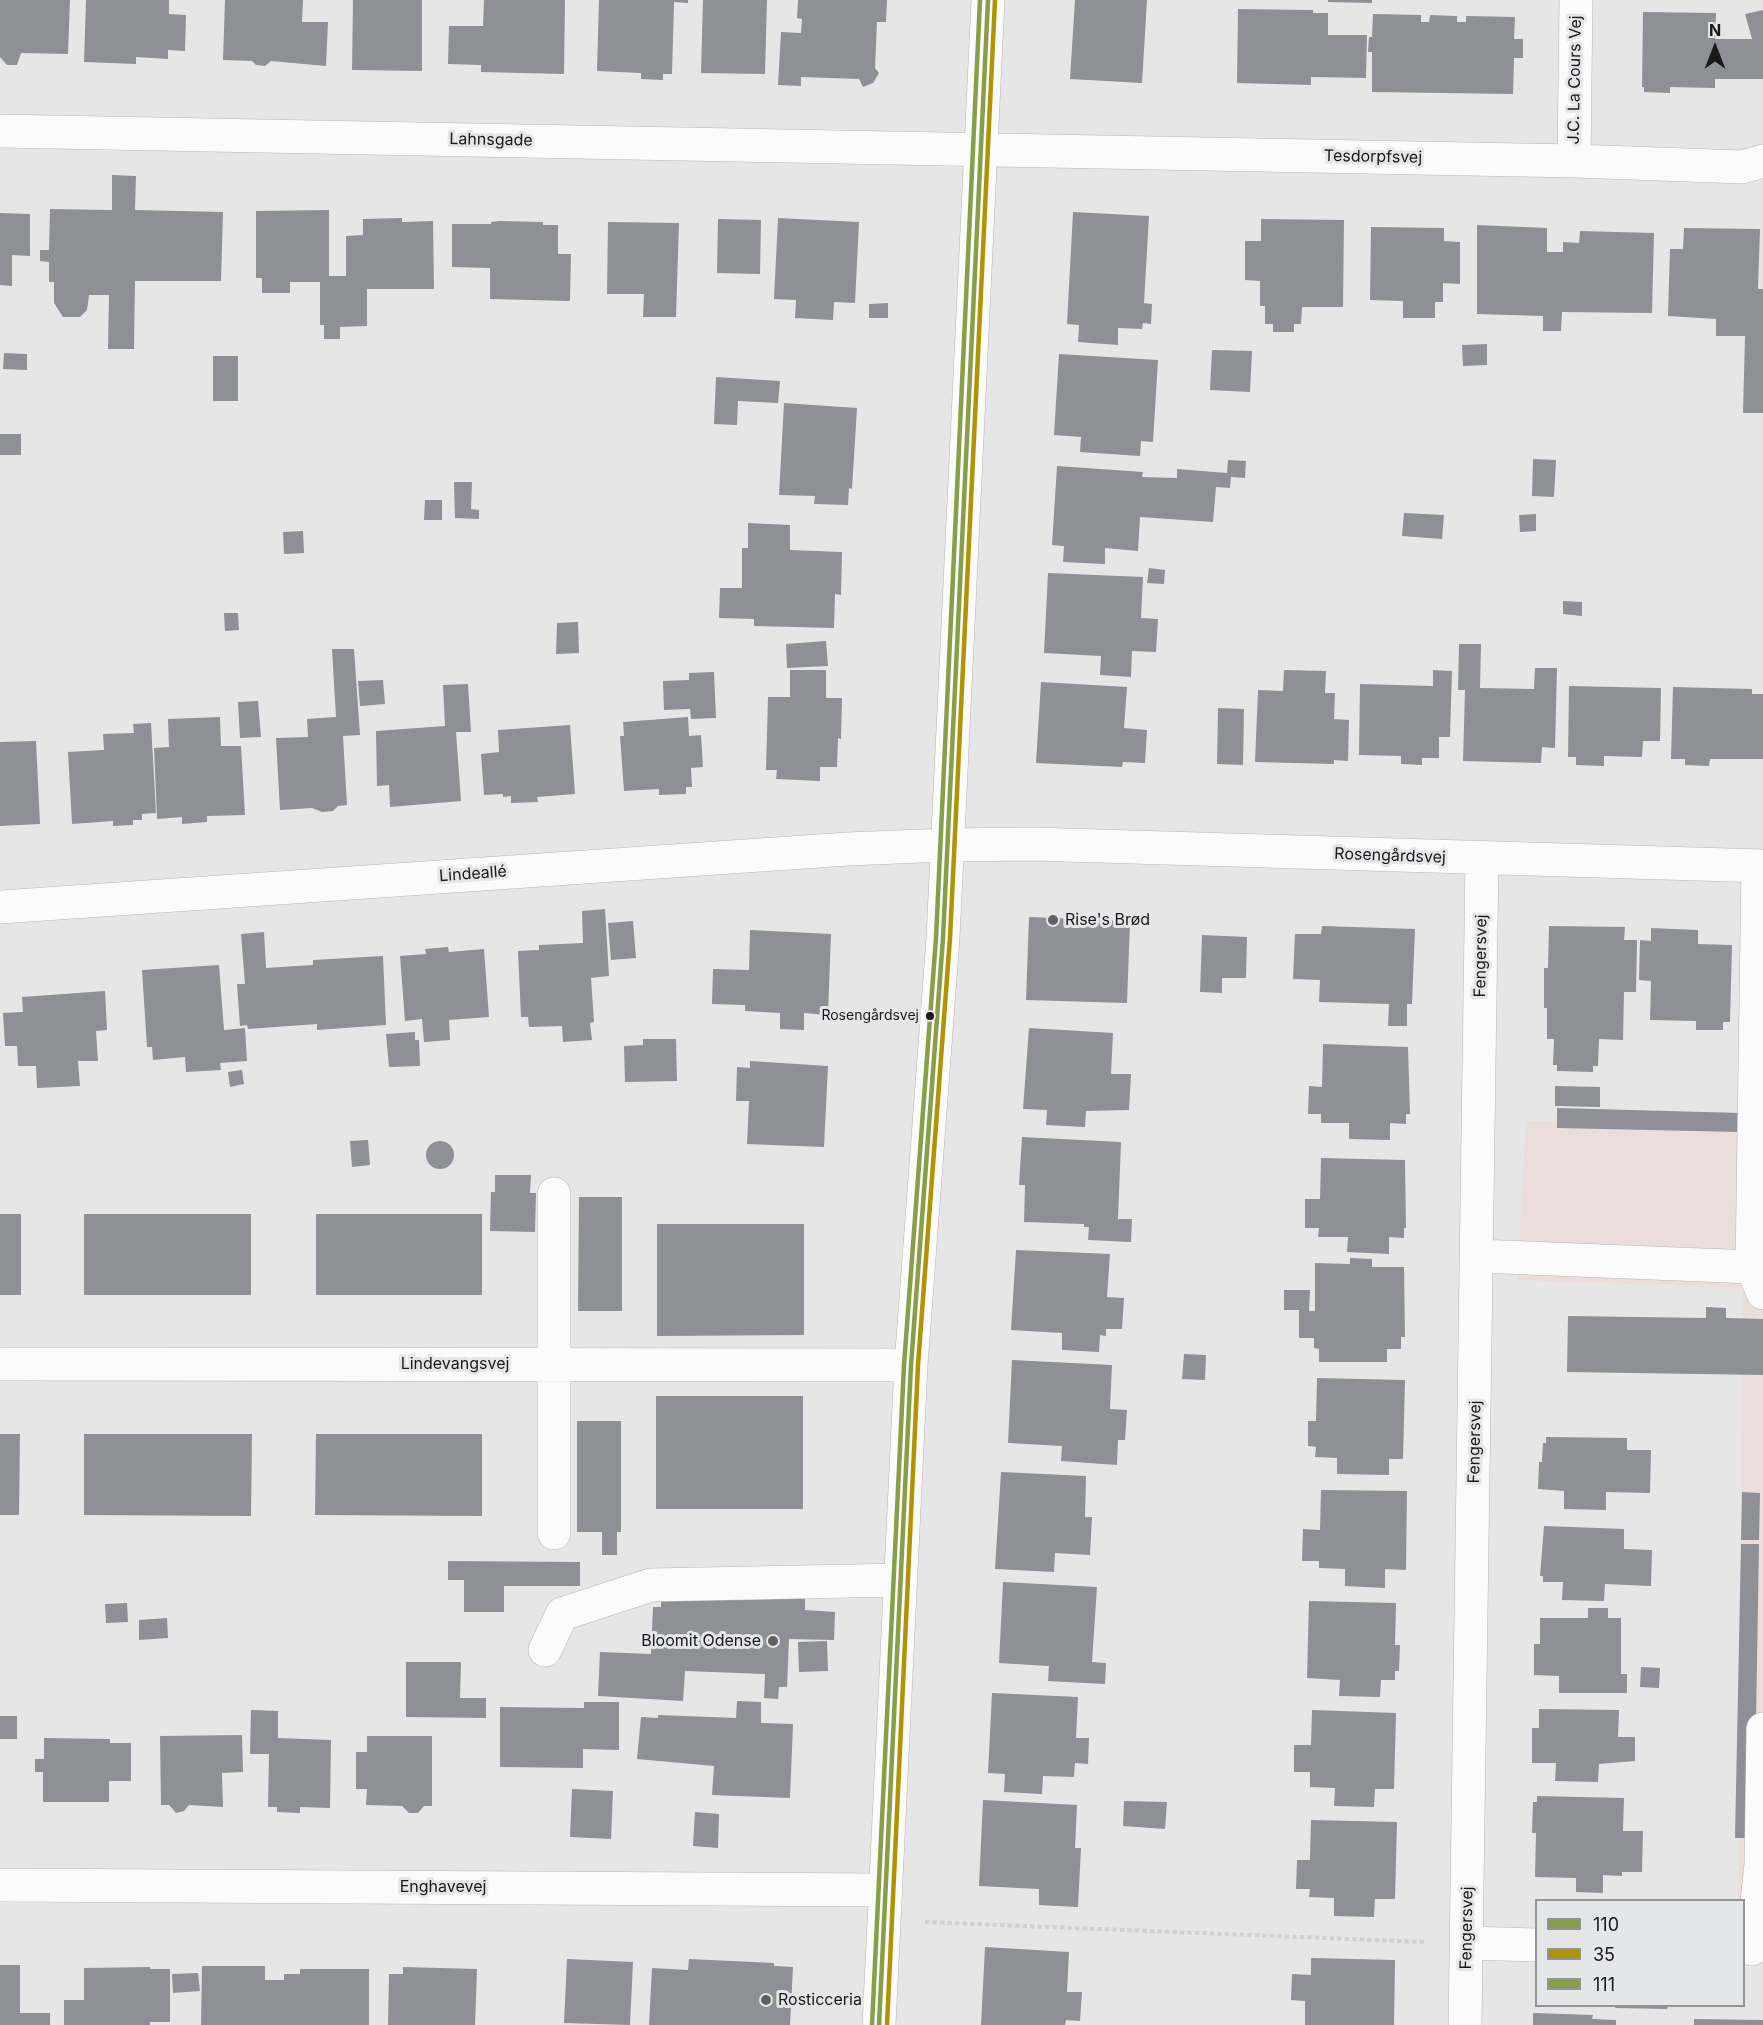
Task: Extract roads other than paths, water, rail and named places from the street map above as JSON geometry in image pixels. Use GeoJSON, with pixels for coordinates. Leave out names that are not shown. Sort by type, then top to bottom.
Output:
{"type":"FeatureCollection","features":[{"type":"Feature","properties":{"kind":"street"},"geometry":{"type":"LineString","coordinates":[[879,2025],[911,1365],[943,939],[945,845],[987,0]]}},
{"type":"Feature","properties":{"kind":"street","name":"J.C. La Cours Vej"},"geometry":{"type":"LineString","coordinates":[[1574,161],[1576,0]]}},
{"type":"Feature","properties":{"kind":"street","name":"Lahnsgade"},"geometry":{"type":"LineString","coordinates":[[0,131],[981,151]]}},
{"type":"Feature","properties":{"kind":"street","name":"Tesdorpfsvej"},"geometry":{"type":"LineString","coordinates":[[981,151],[1742,166],[1763,161]]}},
{"type":"Feature","properties":{"kind":"street","name":"Rosengårdsvej"},"geometry":{"type":"LineString","coordinates":[[945,845],[1033,844],[1761,866]]}},
{"type":"Feature","properties":{"kind":"street","name":"Lindeallé"},"geometry":{"type":"LineString","coordinates":[[0,907],[848,849],[945,845]]}},
{"type":"Feature","properties":{"kind":"street","name":"Fengersvej"},"geometry":{"type":"LineString","coordinates":[[1465,2025],[1482,859]]}},
{"type":"Feature","properties":{"kind":"street"},"geometry":{"type":"LineString","coordinates":[[1478,1256],[1757,1280],[1761,866]]}},
{"type":"Feature","properties":{"kind":"street"},"geometry":{"type":"LineString","coordinates":[[554,1194],[554,1533]]}},
{"type":"Feature","properties":{"kind":"street","name":"Lindevangsvej"},"geometry":{"type":"LineString","coordinates":[[0,1364],[911,1365]]}},
{"type":"Feature","properties":{"kind":"street"},"geometry":{"type":"LineString","coordinates":[[545,1650],[562,1614],[651,1585],[901,1580]]}},
{"type":"Feature","properties":{"kind":"street"},"geometry":{"type":"LineString","coordinates":[[1753,1949],[1761,1864],[1763,1730]]}},
{"type":"Feature","properties":{"kind":"street","name":"Enghavevej"},"geometry":{"type":"LineString","coordinates":[[0,1885],[885,1906]]}},
{"type":"Feature","properties":{"kind":"street"},"geometry":{"type":"LineString","coordinates":[[1467,1943],[1535,1945]]}},
{"type":"Feature","properties":{"kind":"place","name":"Rise's Brød"},"geometry":{"type":"Point","coordinates":[1053,920]}},
{"type":"Feature","properties":{"kind":"place","name":"Rosengårdsvej"},"geometry":{"type":"Point","coordinates":[930,1016]}},
{"type":"Feature","properties":{"kind":"place","name":"Bloomit Odense"},"geometry":{"type":"Point","coordinates":[773,1641]}},
{"type":"Feature","properties":{"kind":"place","name":"Rosticceria"},"geometry":{"type":"Point","coordinates":[766,2000]}}]}
